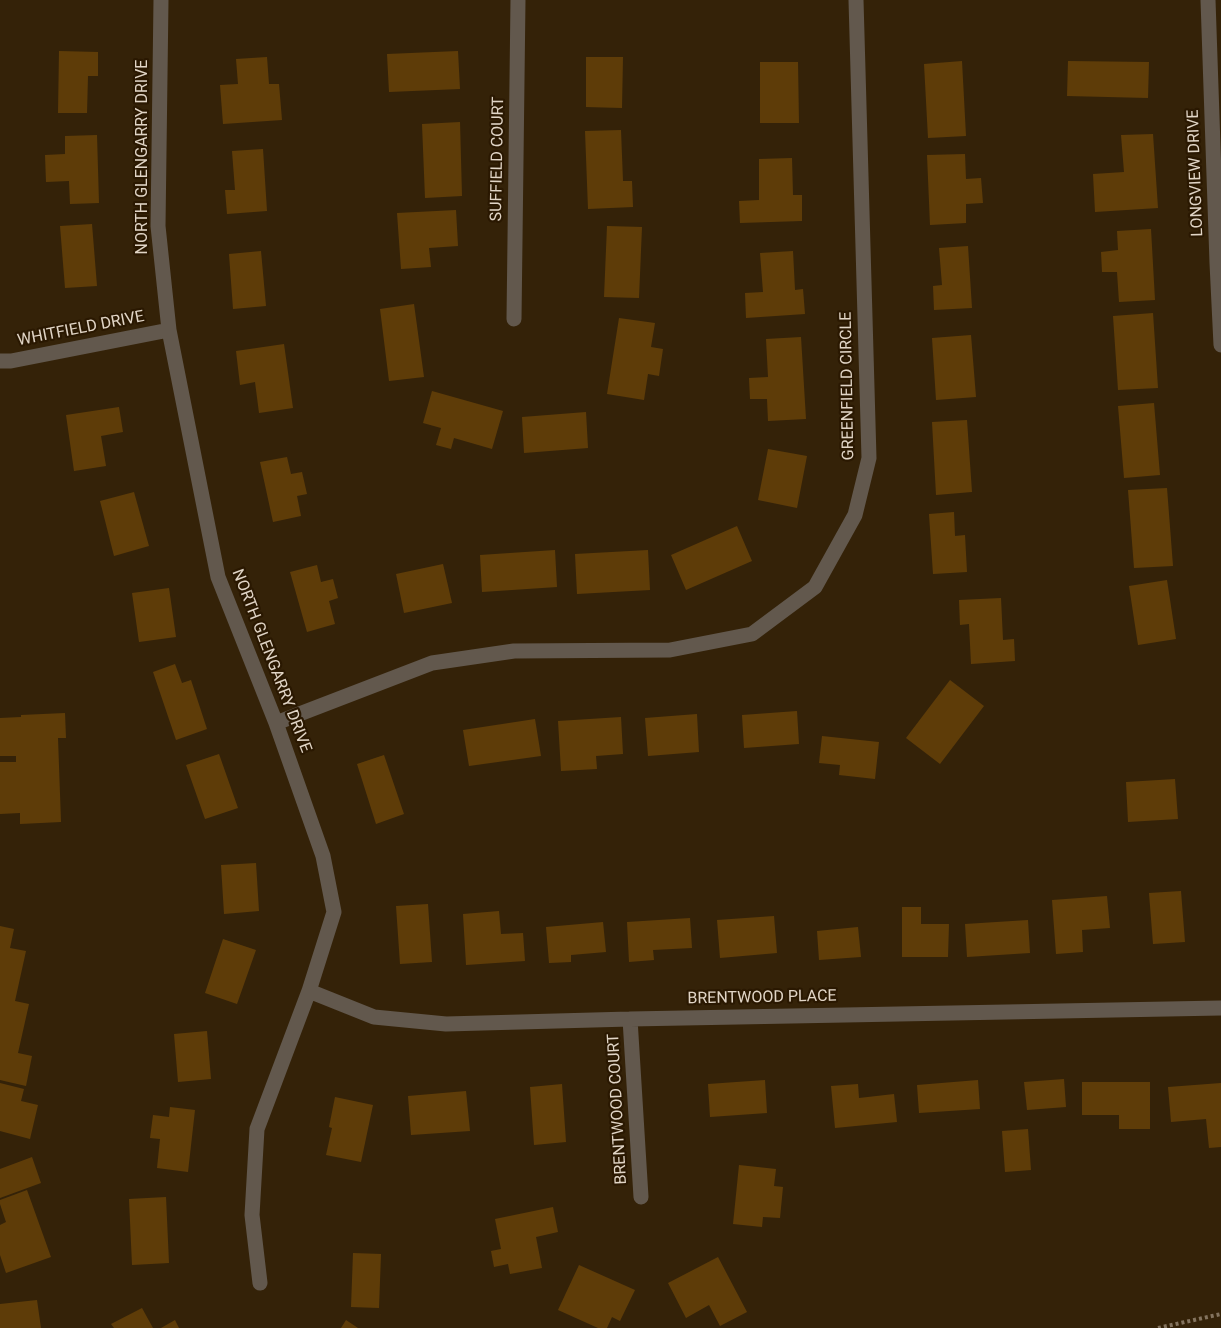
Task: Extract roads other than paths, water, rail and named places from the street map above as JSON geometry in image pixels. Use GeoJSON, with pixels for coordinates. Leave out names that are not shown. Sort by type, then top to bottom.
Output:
{"type":"FeatureCollection","features":[{"type":"Feature","properties":{"kind":"street","name":"NORTH GLENGARRY DRIVE"},"geometry":{"type":"LineString","coordinates":[[161,0],[158,226],[169,330],[218,577],[276,723],[323,856],[334,912],[309,991],[257,1129],[252,1215],[260,1283]]}},
{"type":"Feature","properties":{"kind":"street","name":"SUFFIELD COURT"},"geometry":{"type":"LineString","coordinates":[[514,319],[518,0]]}},
{"type":"Feature","properties":{"kind":"street","name":"GREENFIELD CIRCLE"},"geometry":{"type":"LineString","coordinates":[[276,723],[432,663],[514,651],[670,650],[752,634],[815,588],[855,515],[869,458],[856,0]]}},
{"type":"Feature","properties":{"kind":"street","name":"LONGVIEW DRIVE"},"geometry":{"type":"LineString","coordinates":[[1208,0],[1221,345]]}},
{"type":"Feature","properties":{"kind":"street","name":"WHITFIELD DRIVE"},"geometry":{"type":"LineString","coordinates":[[0,361],[10,361],[169,330]]}},
{"type":"Feature","properties":{"kind":"street","name":"BRENTWOOD PLACE"},"geometry":{"type":"LineString","coordinates":[[309,991],[374,1017],[446,1024],[1221,1008]]}},
{"type":"Feature","properties":{"kind":"street","name":"BRENTWOOD COURT"},"geometry":{"type":"LineString","coordinates":[[630,1019],[641,1197]]}}]}
